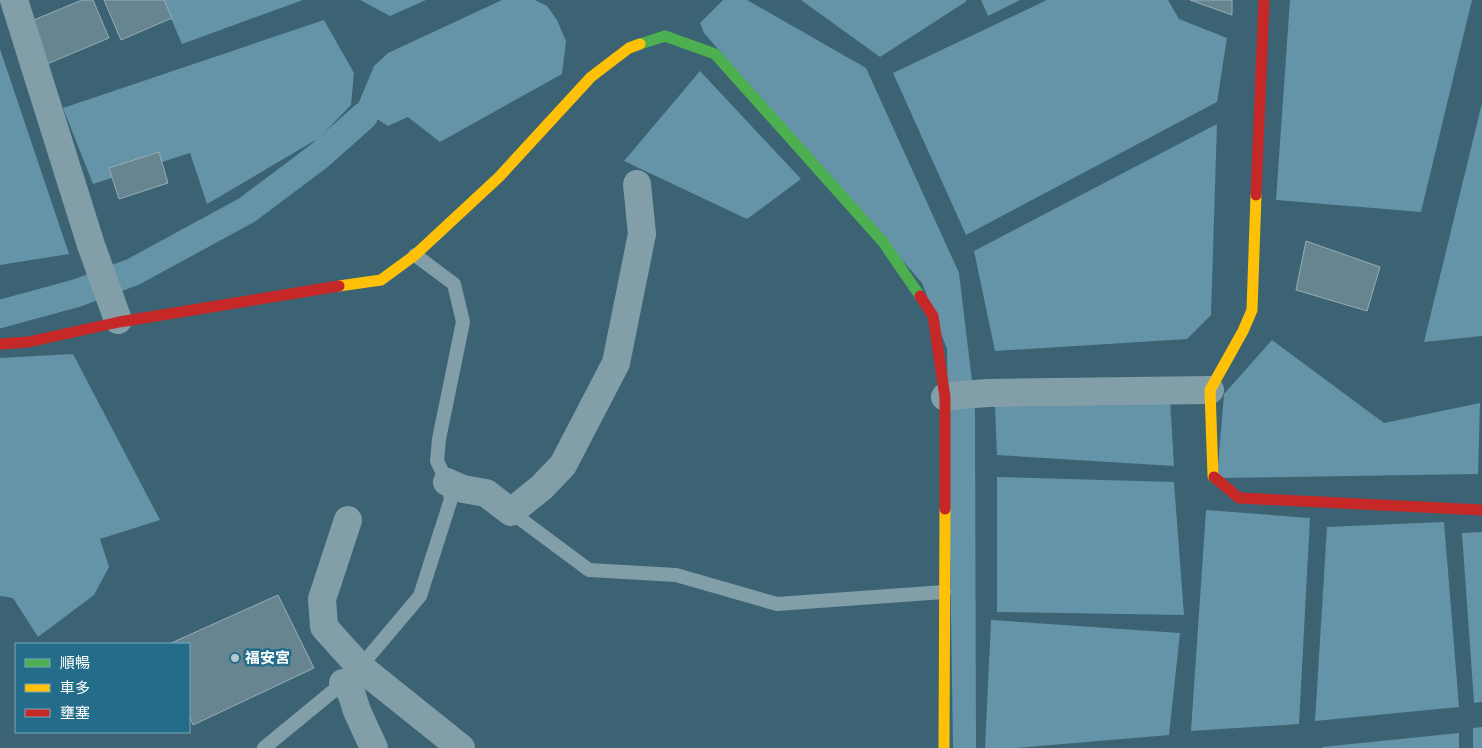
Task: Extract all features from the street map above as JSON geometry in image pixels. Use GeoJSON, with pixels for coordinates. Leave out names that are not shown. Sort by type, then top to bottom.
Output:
{"type":"FeatureCollection","features":[{"type":"Feature","properties":{"kind":"street"},"geometry":{"type":"LineString","coordinates":[[14,0],[91,245],[118,320]]}},
{"type":"Feature","properties":{"kind":"street"},"geometry":{"type":"LineString","coordinates":[[1264,0],[1252,310],[1243,331],[1210,390],[1213,476],[1239,498],[1482,510]]}},
{"type":"Feature","properties":{"kind":"street"},"geometry":{"type":"LineString","coordinates":[[0,344],[28,342],[119,322],[381,280],[415,255],[499,177],[591,77],[629,48],[665,36],[715,54],[883,242],[933,316],[953,396],[944,592],[944,748]]}},
{"type":"Feature","properties":{"kind":"street"},"geometry":{"type":"LineString","coordinates":[[446,482],[463,489],[486,493],[511,512],[542,487],[562,465],[616,363],[642,234],[637,184]]}},
{"type":"Feature","properties":{"kind":"street"},"geometry":{"type":"LineString","coordinates":[[953,396],[1210,390]]}},
{"type":"Feature","properties":{"kind":"street"},"geometry":{"type":"LineString","coordinates":[[348,520],[322,599],[324,627],[352,675],[461,748]]}},
{"type":"Feature","properties":{"kind":"street"},"geometry":{"type":"LineString","coordinates":[[352,675],[351,692],[357,711],[374,748]]}},
{"type":"Feature","properties":{"kind":"lane"},"geometry":{"type":"LineString","coordinates":[[264,748],[352,675],[420,596],[450,499],[446,482],[437,461],[439,440],[463,322],[454,284],[415,255]]}},
{"type":"Feature","properties":{"kind":"lane"},"geometry":{"type":"LineString","coordinates":[[511,512],[589,570],[676,576],[777,604],[944,592]]}},
{"type":"Feature","properties":{"kind":"water"},"geometry":{"type":"Polygon","coordinates":[[[163,0],[303,0],[182,44],[163,0]]]}},
{"type":"Feature","properties":{"kind":"water"},"geometry":{"type":"Polygon","coordinates":[[[360,0],[426,0],[390,16],[360,0]]]}},
{"type":"Feature","properties":{"kind":"water"},"geometry":{"type":"Polygon","coordinates":[[[502,0],[535,0],[547,6],[557,20],[566,41],[562,74],[440,142],[408,117],[388,126],[374,117],[341,145],[334,136],[359,102],[374,66],[388,53],[502,0]]]}},
{"type":"Feature","properties":{"kind":"water"},"geometry":{"type":"Polygon","coordinates":[[[723,0],[747,0],[866,68],[959,273],[975,406],[976,748],[953,748],[947,349],[922,283],[704,33],[700,23],[723,0]]]}},
{"type":"Feature","properties":{"kind":"water"},"geometry":{"type":"Polygon","coordinates":[[[801,0],[966,0],[967,1],[880,57],[801,0]]]}},
{"type":"Feature","properties":{"kind":"water"},"geometry":{"type":"Polygon","coordinates":[[[981,0],[1020,0],[988,16],[981,0]]]}},
{"type":"Feature","properties":{"kind":"water"},"geometry":{"type":"Polygon","coordinates":[[[1047,0],[1168,0],[1179,19],[1227,38],[1217,102],[966,235],[893,73],[1047,0]]]}},
{"type":"Feature","properties":{"kind":"water"},"geometry":{"type":"Polygon","coordinates":[[[1290,0],[1472,0],[1421,212],[1276,200],[1290,0]]]}},
{"type":"Feature","properties":{"kind":"water"},"geometry":{"type":"Polygon","coordinates":[[[324,20],[354,73],[351,105],[319,138],[207,204],[190,153],[93,184],[63,108],[324,20]]]}},
{"type":"Feature","properties":{"kind":"water"},"geometry":{"type":"Polygon","coordinates":[[[0,49],[69,254],[0,265],[0,49]]]}},
{"type":"Feature","properties":{"kind":"water"},"geometry":{"type":"Polygon","coordinates":[[[700,71],[801,179],[747,219],[624,161],[700,71]]]}},
{"type":"Feature","properties":{"kind":"water"},"geometry":{"type":"Polygon","coordinates":[[[1482,103],[1482,336],[1424,342],[1482,103]]]}},
{"type":"Feature","properties":{"kind":"water"},"geometry":{"type":"Polygon","coordinates":[[[1217,124],[1211,315],[1187,339],[995,351],[974,251],[1217,124]]]}},
{"type":"Feature","properties":{"kind":"water"},"geometry":{"type":"Polygon","coordinates":[[[1272,340],[1384,423],[1480,403],[1478,474],[1217,478],[1224,394],[1272,340]]]}},
{"type":"Feature","properties":{"kind":"water"},"geometry":{"type":"Polygon","coordinates":[[[73,354],[160,520],[100,539],[109,567],[94,595],[38,637],[13,598],[0,596],[0,358],[73,354]]]}},
{"type":"Feature","properties":{"kind":"water"},"geometry":{"type":"Polygon","coordinates":[[[1170,399],[1174,466],[997,455],[995,406],[1170,399]]]}},
{"type":"Feature","properties":{"kind":"water"},"geometry":{"type":"Polygon","coordinates":[[[997,477],[1174,482],[1184,615],[997,612],[997,477]]]}},
{"type":"Feature","properties":{"kind":"water"},"geometry":{"type":"Polygon","coordinates":[[[1206,510],[1310,518],[1299,724],[1191,731],[1206,510]]]}},
{"type":"Feature","properties":{"kind":"water"},"geometry":{"type":"Polygon","coordinates":[[[1444,522],[1459,707],[1315,721],[1327,527],[1444,522]]]}},
{"type":"Feature","properties":{"kind":"water"},"geometry":{"type":"Polygon","coordinates":[[[1482,532],[1482,702],[1474,703],[1462,533],[1482,532]]]}},
{"type":"Feature","properties":{"kind":"water"},"geometry":{"type":"Polygon","coordinates":[[[991,620],[1180,633],[1169,735],[1015,748],[985,748],[991,620]]]}},
{"type":"Feature","properties":{"kind":"water"},"geometry":{"type":"Polygon","coordinates":[[[1482,727],[1482,748],[1473,748],[1473,728],[1482,727]]]}},
{"type":"Feature","properties":{"kind":"water"},"geometry":{"type":"Polygon","coordinates":[[[1459,733],[1459,748],[1322,748],[1322,747],[1459,733]]]}},
{"type":"Feature","properties":{"kind":"building"},"geometry":{"type":"Polygon","coordinates":[[[82,0],[93,0],[109,38],[42,66],[24,24],[82,0]]]}},
{"type":"Feature","properties":{"kind":"building"},"geometry":{"type":"Polygon","coordinates":[[[104,0],[164,0],[172,18],[121,40],[104,0]]]}},
{"type":"Feature","properties":{"kind":"building"},"geometry":{"type":"Polygon","coordinates":[[[1190,0],[1232,0],[1232,15],[1190,0]]]}},
{"type":"Feature","properties":{"kind":"building"},"geometry":{"type":"Polygon","coordinates":[[[159,152],[168,183],[119,199],[109,168],[159,152]]]}},
{"type":"Feature","properties":{"kind":"building"},"geometry":{"type":"Polygon","coordinates":[[[1306,241],[1380,267],[1367,311],[1296,290],[1306,241]]]}},
{"type":"Feature","properties":{"kind":"building"},"geometry":{"type":"Polygon","coordinates":[[[278,595],[314,668],[193,725],[190,718],[190,643],[171,643],[278,595]]]}},
{"type":"Feature","properties":{"kind":"waterway"},"geometry":{"type":"LineString","coordinates":[[0,314],[77,293],[133,272],[247,210],[319,156],[364,116]]}},
{"type":"Feature","properties":{"kind":"traffic: fast"},"geometry":{"type":"LineString","coordinates":[[640,44],[665,36],[715,54],[883,242],[920,296]]}},
{"type":"Feature","properties":{"kind":"traffic: slow"},"geometry":{"type":"LineString","coordinates":[[339,286],[381,280],[415,255],[499,177],[591,77],[629,48],[640,44]]}},
{"type":"Feature","properties":{"kind":"traffic: slow"},"geometry":{"type":"LineString","coordinates":[[1214,477],[1210,390],[1243,331],[1252,310],[1256,195]]}},
{"type":"Feature","properties":{"kind":"traffic: slow"},"geometry":{"type":"LineString","coordinates":[[944,748],[945,509]]}},
{"type":"Feature","properties":{"kind":"traffic: jam"},"geometry":{"type":"LineString","coordinates":[[1256,195],[1264,0]]}},
{"type":"Feature","properties":{"kind":"traffic: jam"},"geometry":{"type":"LineString","coordinates":[[0,344],[28,342],[119,322],[339,286]]}},
{"type":"Feature","properties":{"kind":"traffic: jam"},"geometry":{"type":"LineString","coordinates":[[920,296],[933,316],[945,397],[945,509]]}},
{"type":"Feature","properties":{"kind":"traffic: jam"},"geometry":{"type":"LineString","coordinates":[[1214,477],[1239,498],[1482,510]]}},
{"type":"Feature","properties":{"kind":"place","name":"福安宮"},"geometry":{"type":"Point","coordinates":[235,658]}}]}
